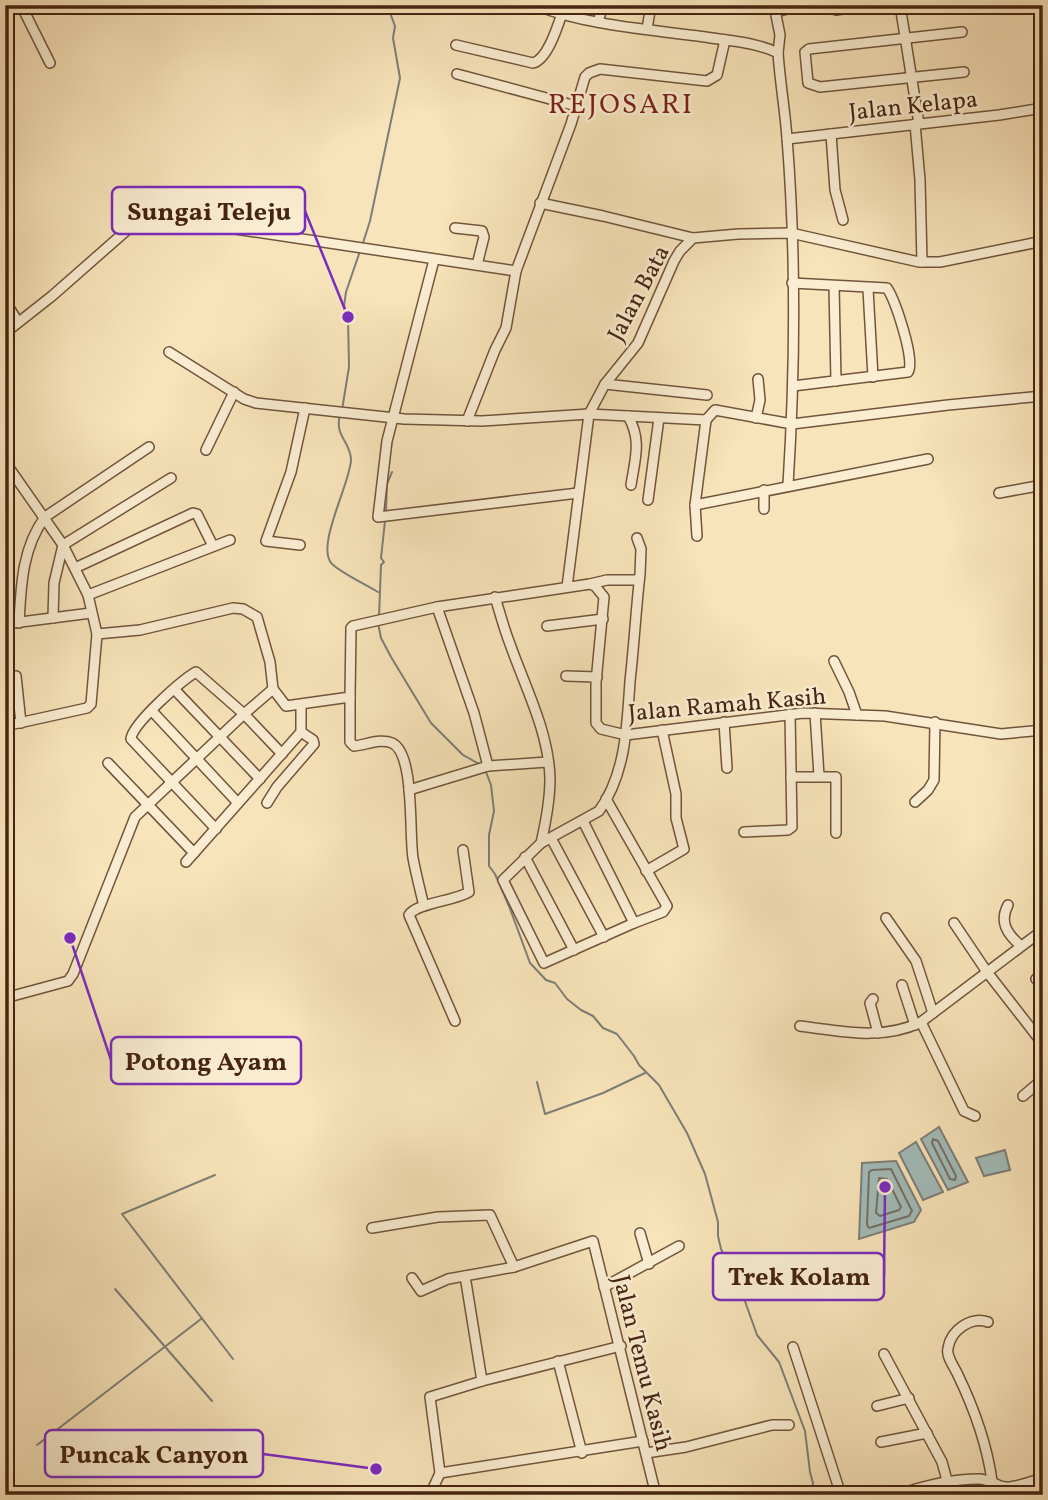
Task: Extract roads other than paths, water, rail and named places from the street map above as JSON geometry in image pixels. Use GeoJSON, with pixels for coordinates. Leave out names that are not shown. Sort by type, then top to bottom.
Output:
{"type":"FeatureCollection","features":[{"type":"Feature","properties":{"kind":"street"},"geometry":{"type":"LineString","coordinates":[[21,5],[50,63]]}},
{"type":"Feature","properties":{"kind":"street"},"geometry":{"type":"LineString","coordinates":[[535,5],[561,15],[725,40],[778,53]]}},
{"type":"Feature","properties":{"kind":"street"},"geometry":{"type":"LineString","coordinates":[[456,45],[533,63],[544,57],[565,5]]}},
{"type":"Feature","properties":{"kind":"street"},"geometry":{"type":"LineString","coordinates":[[598,22],[603,5]]}},
{"type":"Feature","properties":{"kind":"street"},"geometry":{"type":"LineString","coordinates":[[647,29],[651,5]]}},
{"type":"Feature","properties":{"kind":"street"},"geometry":{"type":"LineString","coordinates":[[788,485],[793,386],[791,233],[788,139],[778,53],[780,35],[775,9],[802,5]]}},
{"type":"Feature","properties":{"kind":"street"},"geometry":{"type":"LineString","coordinates":[[836,10],[870,5]]}},
{"type":"Feature","properties":{"kind":"street"},"geometry":{"type":"LineString","coordinates":[[900,5],[917,124],[922,262]]}},
{"type":"Feature","properties":{"kind":"street"},"geometry":{"type":"LineString","coordinates":[[962,32],[810,49],[805,52],[806,76],[808,83],[813,86],[829,88],[964,72]]}},
{"type":"Feature","properties":{"kind":"street"},"geometry":{"type":"LineString","coordinates":[[467,421],[506,328],[516,271],[585,77],[600,69],[713,79],[717,75],[725,40]]}},
{"type":"Feature","properties":{"kind":"street"},"geometry":{"type":"LineString","coordinates":[[457,74],[576,106]]}},
{"type":"Feature","properties":{"kind":"street","name":"Jalan Kelapa"},"geometry":{"type":"LineString","coordinates":[[788,139],[999,115],[1043,107]]}},
{"type":"Feature","properties":{"kind":"street"},"geometry":{"type":"LineString","coordinates":[[831,134],[835,190],[842,220]]}},
{"type":"Feature","properties":{"kind":"street"},"geometry":{"type":"LineString","coordinates":[[5,333],[144,216],[152,210],[182,199],[197,203],[216,225],[516,271]]}},
{"type":"Feature","properties":{"kind":"street"},"geometry":{"type":"LineString","coordinates":[[540,203],[693,238]]}},
{"type":"Feature","properties":{"kind":"street"},"geometry":{"type":"LineString","coordinates":[[455,228],[482,231],[484,237],[477,265]]}},
{"type":"Feature","properties":{"kind":"street","name":"Jalan Bata"},"geometry":{"type":"LineString","coordinates":[[566,587],[589,414],[605,384],[638,343],[674,261],[693,238],[791,233],[922,262],[940,262],[1043,241]]}},
{"type":"Feature","properties":{"kind":"street"},"geometry":{"type":"LineString","coordinates":[[434,260],[385,453],[377,515],[393,516],[579,493]]}},
{"type":"Feature","properties":{"kind":"street"},"geometry":{"type":"LineString","coordinates":[[792,283],[887,288],[912,364],[908,372],[793,386]]}},
{"type":"Feature","properties":{"kind":"street"},"geometry":{"type":"LineString","coordinates":[[834,286],[836,381]]}},
{"type":"Feature","properties":{"kind":"street"},"geometry":{"type":"LineString","coordinates":[[868,289],[873,377]]}},
{"type":"Feature","properties":{"kind":"street"},"geometry":{"type":"LineString","coordinates":[[5,301],[18,322]]}},
{"type":"Feature","properties":{"kind":"street"},"geometry":{"type":"LineString","coordinates":[[169,352],[244,399],[256,403],[394,418],[467,421],[589,414],[706,420]]}},
{"type":"Feature","properties":{"kind":"street"},"geometry":{"type":"LineString","coordinates":[[756,418],[760,400],[758,379]]}},
{"type":"Feature","properties":{"kind":"street"},"geometry":{"type":"LineString","coordinates":[[605,384],[707,395]]}},
{"type":"Feature","properties":{"kind":"street"},"geometry":{"type":"LineString","coordinates":[[206,450],[234,392]]}},
{"type":"Feature","properties":{"kind":"street"},"geometry":{"type":"LineString","coordinates":[[697,536],[695,505],[706,420],[715,410],[792,424],[948,405],[1043,397]]}},
{"type":"Feature","properties":{"kind":"street"},"geometry":{"type":"LineString","coordinates":[[300,545],[266,541],[291,472],[305,408]]}},
{"type":"Feature","properties":{"kind":"street"},"geometry":{"type":"LineString","coordinates":[[628,416],[636,430],[637,445],[631,485]]}},
{"type":"Feature","properties":{"kind":"street"},"geometry":{"type":"LineString","coordinates":[[648,500],[659,418]]}},
{"type":"Feature","properties":{"kind":"street"},"geometry":{"type":"LineString","coordinates":[[19,623],[22,579],[33,533],[45,517],[149,447]]}},
{"type":"Feature","properties":{"kind":"street"},"geometry":{"type":"LineString","coordinates":[[695,505],[928,459]]}},
{"type":"Feature","properties":{"kind":"street"},"geometry":{"type":"LineString","coordinates":[[5,462],[63,545],[88,595],[97,634],[91,704],[87,708],[5,726]]}},
{"type":"Feature","properties":{"kind":"street"},"geometry":{"type":"LineString","coordinates":[[53,618],[54,583],[63,545],[171,478]]}},
{"type":"Feature","properties":{"kind":"street"},"geometry":{"type":"LineString","coordinates":[[999,493],[1043,485]]}},
{"type":"Feature","properties":{"kind":"street"},"geometry":{"type":"LineString","coordinates":[[764,490],[764,509]]}},
{"type":"Feature","properties":{"kind":"street"},"geometry":{"type":"LineString","coordinates":[[75,568],[193,513],[197,514],[213,546]]}},
{"type":"Feature","properties":{"kind":"street"},"geometry":{"type":"LineString","coordinates":[[606,799],[666,909],[544,963],[503,883],[507,875],[546,841],[599,811],[619,769],[626,735],[639,580],[641,549],[637,538]]}},
{"type":"Feature","properties":{"kind":"street"},"geometry":{"type":"LineString","coordinates":[[88,595],[230,540]]}},
{"type":"Feature","properties":{"kind":"street"},"geometry":{"type":"LineString","coordinates":[[424,906],[413,857],[409,790],[402,752],[392,743],[378,741],[354,746],[350,742],[351,628],[368,621],[495,597],[607,580],[639,580]]}},
{"type":"Feature","properties":{"kind":"street","name":"Jalan Ramah Kasih"},"geometry":{"type":"LineString","coordinates":[[590,584],[604,597],[597,677],[596,723],[601,729],[626,735],[815,713],[935,722],[1002,734],[1043,730]]}},
{"type":"Feature","properties":{"kind":"street"},"geometry":{"type":"LineString","coordinates":[[495,597],[509,644],[531,698],[550,776],[546,841],[604,936]]}},
{"type":"Feature","properties":{"kind":"street"},"geometry":{"type":"LineString","coordinates":[[437,607],[474,713],[484,767]]}},
{"type":"Feature","properties":{"kind":"street"},"geometry":{"type":"LineString","coordinates":[[97,634],[140,629],[222,610],[243,608],[257,617],[270,662],[273,690],[314,744],[277,787],[267,803]]}},
{"type":"Feature","properties":{"kind":"street"},"geometry":{"type":"LineString","coordinates":[[5,624],[91,613]]}},
{"type":"Feature","properties":{"kind":"street"},"geometry":{"type":"LineString","coordinates":[[547,626],[603,619]]}},
{"type":"Feature","properties":{"kind":"street"},"geometry":{"type":"LineString","coordinates":[[834,661],[857,715]]}},
{"type":"Feature","properties":{"kind":"street"},"geometry":{"type":"LineString","coordinates":[[216,829],[131,739],[131,733],[196,672],[244,714],[282,754]]}},
{"type":"Feature","properties":{"kind":"street"},"geometry":{"type":"LineString","coordinates":[[16,676],[21,723]]}},
{"type":"Feature","properties":{"kind":"street"},"geometry":{"type":"LineString","coordinates":[[566,676],[597,677]]}},
{"type":"Feature","properties":{"kind":"street"},"geometry":{"type":"LineString","coordinates":[[174,690],[260,779]]}},
{"type":"Feature","properties":{"kind":"street"},"geometry":{"type":"LineString","coordinates":[[5,998],[68,981],[135,817],[273,690]]}},
{"type":"Feature","properties":{"kind":"street"},"geometry":{"type":"LineString","coordinates":[[286,706],[350,696]]}},
{"type":"Feature","properties":{"kind":"street"},"geometry":{"type":"LineString","coordinates":[[186,862],[282,754],[301,727],[301,705]]}},
{"type":"Feature","properties":{"kind":"street"},"geometry":{"type":"LineString","coordinates":[[152,711],[238,803]]}},
{"type":"Feature","properties":{"kind":"street"},"geometry":{"type":"LineString","coordinates":[[815,713],[820,776]]}},
{"type":"Feature","properties":{"kind":"street"},"geometry":{"type":"LineString","coordinates":[[744,832],[791,829],[790,714]]}},
{"type":"Feature","properties":{"kind":"street"},"geometry":{"type":"LineString","coordinates":[[724,722],[727,768]]}},
{"type":"Feature","properties":{"kind":"street"},"geometry":{"type":"LineString","coordinates":[[915,802],[934,780],[935,722]]}},
{"type":"Feature","properties":{"kind":"street"},"geometry":{"type":"LineString","coordinates":[[646,871],[684,849],[676,818],[676,794],[662,730]]}},
{"type":"Feature","properties":{"kind":"street"},"geometry":{"type":"LineString","coordinates":[[409,790],[484,767],[547,762]]}},
{"type":"Feature","properties":{"kind":"street"},"geometry":{"type":"LineString","coordinates":[[108,763],[194,853]]}},
{"type":"Feature","properties":{"kind":"street"},"geometry":{"type":"LineString","coordinates":[[791,777],[834,776],[838,779],[836,833]]}},
{"type":"Feature","properties":{"kind":"street"},"geometry":{"type":"LineString","coordinates":[[583,821],[634,923]]}},
{"type":"Feature","properties":{"kind":"street"},"geometry":{"type":"LineString","coordinates":[[455,1021],[409,915],[411,910],[469,892],[463,850]]}},
{"type":"Feature","properties":{"kind":"street"},"geometry":{"type":"LineString","coordinates":[[526,858],[574,950]]}},
{"type":"Feature","properties":{"kind":"street"},"geometry":{"type":"LineString","coordinates":[[1008,905],[1003,924],[1021,946]]}},
{"type":"Feature","properties":{"kind":"street"},"geometry":{"type":"LineString","coordinates":[[886,918],[916,961],[933,1013]]}},
{"type":"Feature","properties":{"kind":"street"},"geometry":{"type":"LineString","coordinates":[[954,923],[987,972],[1043,1044]]}},
{"type":"Feature","properties":{"kind":"street"},"geometry":{"type":"LineString","coordinates":[[800,1026],[866,1035],[904,1030],[918,1024],[1021,946],[1041,935]]}},
{"type":"Feature","properties":{"kind":"street"},"geometry":{"type":"LineString","coordinates":[[902,985],[918,1024],[964,1111],[975,1115]]}},
{"type":"Feature","properties":{"kind":"street"},"geometry":{"type":"LineString","coordinates":[[873,999],[870,1003],[878,1033]]}},
{"type":"Feature","properties":{"kind":"street"},"geometry":{"type":"LineString","coordinates":[[1023,1096],[1043,1079]]}},
{"type":"Feature","properties":{"kind":"street"},"geometry":{"type":"LineString","coordinates":[[372,1228],[438,1217],[490,1215],[514,1267],[448,1279],[421,1291],[412,1278]]}},
{"type":"Feature","properties":{"kind":"street"},"geometry":{"type":"LineString","coordinates":[[640,1233],[649,1264]]}},
{"type":"Feature","properties":{"kind":"street","name":"Jalan Temu Kasih"},"geometry":{"type":"LineString","coordinates":[[514,1267],[593,1241],[656,1495]]}},
{"type":"Feature","properties":{"kind":"street"},"geometry":{"type":"LineString","coordinates":[[604,1287],[679,1246]]}},
{"type":"Feature","properties":{"kind":"street"},"geometry":{"type":"LineString","coordinates":[[465,1276],[482,1381]]}},
{"type":"Feature","properties":{"kind":"street"},"geometry":{"type":"LineString","coordinates":[[988,1322],[980,1319],[964,1324],[954,1334],[947,1349],[984,1442],[992,1481]]}},
{"type":"Feature","properties":{"kind":"street"},"geometry":{"type":"LineString","coordinates":[[430,1495],[440,1474],[430,1397],[621,1346]]}},
{"type":"Feature","properties":{"kind":"street"},"geometry":{"type":"LineString","coordinates":[[793,1347],[841,1495]]}},
{"type":"Feature","properties":{"kind":"street"},"geometry":{"type":"LineString","coordinates":[[884,1354],[942,1462],[951,1495]]}},
{"type":"Feature","properties":{"kind":"street"},"geometry":{"type":"LineString","coordinates":[[558,1361],[582,1453]]}},
{"type":"Feature","properties":{"kind":"street"},"geometry":{"type":"LineString","coordinates":[[877,1406],[909,1398]]}},
{"type":"Feature","properties":{"kind":"street"},"geometry":{"type":"LineString","coordinates":[[646,1453],[686,1447],[772,1425],[789,1425]]}},
{"type":"Feature","properties":{"kind":"street"},"geometry":{"type":"LineString","coordinates":[[881,1442],[927,1433]]}},
{"type":"Feature","properties":{"kind":"street"},"geometry":{"type":"LineString","coordinates":[[440,1474],[643,1441]]}},
{"type":"Feature","properties":{"kind":"street"},"geometry":{"type":"LineString","coordinates":[[897,1495],[948,1482],[979,1479],[1006,1487],[1043,1478]]}},
{"type":"Feature","properties":{"kind":"water"},"geometry":{"type":"Polygon","coordinates":[[[939,1127],[968,1182],[948,1190],[921,1139],[939,1127]]]}},
{"type":"Feature","properties":{"kind":"water"},"geometry":{"type":"Polygon","coordinates":[[[916,1142],[943,1192],[923,1200],[899,1153],[916,1142]]]}},
{"type":"Feature","properties":{"kind":"water"},"geometry":{"type":"Polygon","coordinates":[[[1005,1150],[1010,1170],[984,1176],[976,1158],[1005,1150]]]}},
{"type":"Feature","properties":{"kind":"water"},"geometry":{"type":"Polygon","coordinates":[[[896,1161],[921,1210],[914,1222],[859,1239],[862,1163],[896,1161]]]}},
{"type":"Feature","properties":{"kind":"waterway"},"geometry":{"type":"LineString","coordinates":[[362,246],[370,221],[400,78],[393,38],[395,26],[387,5]]}},
{"type":"Feature","properties":{"kind":"waterway"},"geometry":{"type":"LineString","coordinates":[[342,410],[349,367],[348,317],[344,306],[360,251]]}},
{"type":"Feature","properties":{"kind":"waterway"},"geometry":{"type":"LineString","coordinates":[[340,415],[339,428],[351,460],[330,530],[328,556],[337,568],[378,592]]}},
{"type":"Feature","properties":{"kind":"waterway"},"geometry":{"type":"LineString","coordinates":[[386,512],[387,484],[392,472]]}},
{"type":"Feature","properties":{"kind":"waterway"},"geometry":{"type":"LineString","coordinates":[[379,617],[385,521]]}},
{"type":"Feature","properties":{"kind":"waterway"},"geometry":{"type":"LineString","coordinates":[[378,623],[381,638],[391,657],[431,723],[463,755],[481,765]]}},
{"type":"Feature","properties":{"kind":"waterway"},"geometry":{"type":"LineString","coordinates":[[486,772],[491,785],[494,811],[489,835],[489,866],[509,906],[530,963],[546,980],[555,983],[567,999],[593,1016],[603,1028],[617,1034],[639,1065],[659,1085],[687,1133],[705,1174],[718,1222],[721,1249],[741,1290],[757,1335],[779,1362],[805,1431],[813,1483],[812,1495]]}},
{"type":"Feature","properties":{"kind":"waterway"},"geometry":{"type":"LineString","coordinates":[[537,1082],[545,1114],[603,1093],[645,1073]]}},
{"type":"Feature","properties":{"kind":"waterway"},"geometry":{"type":"LineString","coordinates":[[215,1175],[122,1214],[233,1359]]}},
{"type":"Feature","properties":{"kind":"waterway"},"geometry":{"type":"LineString","coordinates":[[115,1289],[212,1401]]}},
{"type":"Feature","properties":{"kind":"waterway"},"geometry":{"type":"LineString","coordinates":[[37,1445],[201,1319]]}},
{"type":"Feature","properties":{"kind":"place","name":"Sungai Teleju"},"geometry":{"type":"Point","coordinates":[348,317]}},
{"type":"Feature","properties":{"kind":"place","name":"Potong Ayam"},"geometry":{"type":"Point","coordinates":[70,938]}},
{"type":"Feature","properties":{"kind":"place","name":"Trek Kolam"},"geometry":{"type":"Point","coordinates":[885,1187]}},
{"type":"Feature","properties":{"kind":"place","name":"Puncak Canyon"},"geometry":{"type":"Point","coordinates":[376,1469]}},
{"type":"Feature","properties":{"kind":"district","name":"REJOSARI"},"geometry":{"type":"Point","coordinates":[621,103]}}]}
